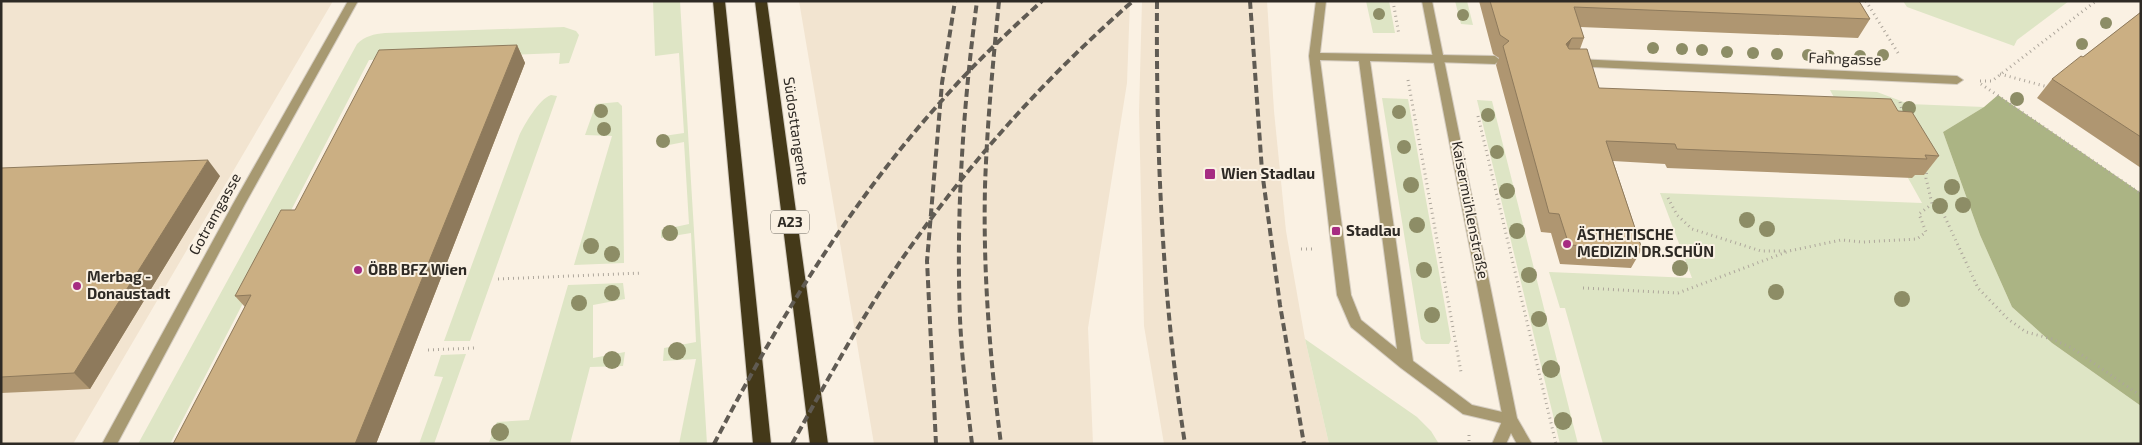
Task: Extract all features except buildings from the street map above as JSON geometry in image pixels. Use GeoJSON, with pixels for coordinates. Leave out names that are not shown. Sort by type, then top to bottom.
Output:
{"type":"FeatureCollection","features":[{"type":"Feature","properties":{"kind":"highway"},"geometry":{"type":"LineString","coordinates":[[719,1],[762,444]]}},
{"type":"Feature","properties":{"kind":"highway","name":"Südosttangente"},"geometry":{"type":"LineString","coordinates":[[761,1],[819,444]]}},
{"type":"Feature","properties":{"kind":"street","name":"Gotramgasse"},"geometry":{"type":"LineString","coordinates":[[109,444],[239,204],[353,1]]}},
{"type":"Feature","properties":{"kind":"street"},"geometry":{"type":"LineString","coordinates":[[1320,1],[1314,56],[1344,294],[1356,323],[1406,364],[1468,410],[1510,419],[1499,444]]}},
{"type":"Feature","properties":{"kind":"street","name":"Kaisermühlenstraße"},"geometry":{"type":"LineString","coordinates":[[1427,1],[1510,419],[1525,444]]}},
{"type":"Feature","properties":{"kind":"street"},"geometry":{"type":"LineString","coordinates":[[1314,56],[1495,60]]}},
{"type":"Feature","properties":{"kind":"street"},"geometry":{"type":"LineString","coordinates":[[1364,58],[1406,364]]}},
{"type":"Feature","properties":{"kind":"street","name":"Fahngasse"},"geometry":{"type":"LineString","coordinates":[[1565,63],[1957,80]]}},
{"type":"Feature","properties":{"kind":"path"},"geometry":{"type":"LineString","coordinates":[[1393,1],[1468,410]]}},
{"type":"Feature","properties":{"kind":"path"},"geometry":{"type":"LineString","coordinates":[[1866,1],[1912,77]]}},
{"type":"Feature","properties":{"kind":"path"},"geometry":{"type":"LineString","coordinates":[[2096,1],[1992,81],[1976,80],[2141,194]]}},
{"type":"Feature","properties":{"kind":"path"},"geometry":{"type":"LineString","coordinates":[[2000,74],[2049,88]]}},
{"type":"Feature","properties":{"kind":"path"},"geometry":{"type":"LineString","coordinates":[[1900,98],[1904,118]]}},
{"type":"Feature","properties":{"kind":"path"},"geometry":{"type":"LineString","coordinates":[[1477,110],[1556,444]]}},
{"type":"Feature","properties":{"kind":"path"},"geometry":{"type":"LineString","coordinates":[[1927,159],[1926,178],[1932,204],[1943,213],[1978,288],[2008,319],[2026,332],[2052,339],[2072,348],[2141,396]]}},
{"type":"Feature","properties":{"kind":"path"},"geometry":{"type":"LineString","coordinates":[[1668,198],[1677,215],[1692,229],[1761,251],[1789,251]]}},
{"type":"Feature","properties":{"kind":"path"},"geometry":{"type":"LineString","coordinates":[[1583,288],[1678,293],[1789,251],[1841,240],[1862,242],[1917,239],[1926,232],[1919,214],[1932,204]]}},
{"type":"Feature","properties":{"kind":"path"},"geometry":{"type":"LineString","coordinates":[[1301,249],[1316,249]]}},
{"type":"Feature","properties":{"kind":"path"},"geometry":{"type":"LineString","coordinates":[[498,278],[642,273]]}},
{"type":"Feature","properties":{"kind":"path"},"geometry":{"type":"LineString","coordinates":[[428,350],[474,348]]}},
{"type":"Feature","properties":{"kind":"shaded area"},"geometry":{"type":"Polygon","coordinates":[[[1,1],[333,1],[73,444],[1,444],[1,1]]]}},
{"type":"Feature","properties":{"kind":"shaded area"},"geometry":{"type":"Polygon","coordinates":[[[799,1],[1130,1],[1127,83],[1088,328],[1093,444],[874,444],[799,1]]]}},
{"type":"Feature","properties":{"kind":"shaded area"},"geometry":{"type":"Polygon","coordinates":[[[1142,1],[1267,1],[1274,111],[1286,231],[1305,339],[1329,444],[1164,444],[1144,326],[1139,112],[1142,1]]]}},
{"type":"Feature","properties":{"kind":"green space"},"geometry":{"type":"Polygon","coordinates":[[[653,1],[680,1],[707,444],[679,444],[696,359],[663,361],[664,348],[696,342],[691,233],[661,238],[661,230],[689,224],[684,142],[659,147],[657,137],[684,133],[679,53],[655,56],[653,1]]]}},
{"type":"Feature","properties":{"kind":"green space"},"geometry":{"type":"Polygon","coordinates":[[[1366,1],[1389,1],[1395,33],[1373,33],[1366,1]]]}},
{"type":"Feature","properties":{"kind":"green space"},"geometry":{"type":"Polygon","coordinates":[[[1455,1],[1467,1],[1473,25],[1461,24],[1455,1]]]}},
{"type":"Feature","properties":{"kind":"green space"},"geometry":{"type":"Polygon","coordinates":[[[1903,1],[2069,1],[2017,40],[2014,46],[1907,7],[1903,1]]]}},
{"type":"Feature","properties":{"kind":"green space"},"geometry":{"type":"Polygon","coordinates":[[[564,27],[576,31],[579,35],[569,63],[559,64],[560,53],[369,60],[170,444],[138,444],[357,44],[370,36],[385,33],[564,27]]]}},
{"type":"Feature","properties":{"kind":"green space"},"geometry":{"type":"Polygon","coordinates":[[[1830,90],[1877,92],[1909,104],[1984,107],[1943,132],[1980,235],[2012,307],[2052,343],[2141,406],[2141,444],[1603,444],[1565,308],[1560,308],[1549,272],[1692,278],[1660,193],[1922,203],[1908,178],[1910,175],[1923,175],[1837,103],[1830,90]]]}},
{"type":"Feature","properties":{"kind":"green space"},"geometry":{"type":"Polygon","coordinates":[[[551,95],[557,96],[470,341],[444,341],[519,136],[537,107],[546,97],[551,95]]]}},
{"type":"Feature","properties":{"kind":"green space"},"geometry":{"type":"Polygon","coordinates":[[[1998,95],[2141,193],[2141,406],[2052,343],[2012,307],[1980,235],[1943,132],[1984,107],[1998,95]]]}},
{"type":"Feature","properties":{"kind":"green space"},"geometry":{"type":"Polygon","coordinates":[[[1382,98],[1408,99],[1451,340],[1449,344],[1426,344],[1421,339],[1382,98]]]}},
{"type":"Feature","properties":{"kind":"green space"},"geometry":{"type":"Polygon","coordinates":[[[1477,100],[1492,101],[1578,444],[1560,444],[1477,100]]]}},
{"type":"Feature","properties":{"kind":"green space"},"geometry":{"type":"Polygon","coordinates":[[[618,102],[622,106],[624,263],[574,265],[612,136],[585,135],[596,104],[618,102]]]}},
{"type":"Feature","properties":{"kind":"green space"},"geometry":{"type":"Polygon","coordinates":[[[623,283],[625,299],[593,305],[593,358],[625,352],[623,366],[590,367],[570,444],[489,442],[497,422],[529,420],[568,285],[623,283]]]}},
{"type":"Feature","properties":{"kind":"green space"},"geometry":{"type":"Polygon","coordinates":[[[1305,339],[1417,417],[1431,431],[1439,444],[1329,444],[1305,339]]]}},
{"type":"Feature","properties":{"kind":"green space"},"geometry":{"type":"Polygon","coordinates":[[[466,354],[434,444],[419,444],[443,377],[434,376],[441,355],[466,354]]]}},
{"type":"Feature","properties":{"kind":"railway"},"geometry":{"type":"LineString","coordinates":[[940,102],[955,1]]}},
{"type":"Feature","properties":{"kind":"railway"},"geometry":{"type":"LineString","coordinates":[[969,71],[977,1]]}},
{"type":"Feature","properties":{"kind":"railway"},"geometry":{"type":"LineString","coordinates":[[994,46],[999,1]]}},
{"type":"Feature","properties":{"kind":"railway"},"geometry":{"type":"LineString","coordinates":[[994,46],[1042,1]]}},
{"type":"Feature","properties":{"kind":"railway"},"geometry":{"type":"LineString","coordinates":[[987,149],[1065,64],[1133,1]]}},
{"type":"Feature","properties":{"kind":"railway"},"geometry":{"type":"LineString","coordinates":[[1157,1],[1159,168],[1162,223],[1171,334],[1185,444]]}},
{"type":"Feature","properties":{"kind":"railway"},"geometry":{"type":"LineString","coordinates":[[1250,1],[1262,171],[1280,305],[1304,444]]}},
{"type":"Feature","properties":{"kind":"railway"},"geometry":{"type":"LineString","coordinates":[[969,71],[994,46]]}},
{"type":"Feature","properties":{"kind":"railway"},"geometry":{"type":"LineString","coordinates":[[987,149],[994,46]]}},
{"type":"Feature","properties":{"kind":"railway"},"geometry":{"type":"LineString","coordinates":[[940,102],[969,71]]}},
{"type":"Feature","properties":{"kind":"railway"},"geometry":{"type":"LineString","coordinates":[[961,180],[969,71]]}},
{"type":"Feature","properties":{"kind":"railway"},"geometry":{"type":"LineString","coordinates":[[714,444],[764,352],[818,263],[878,178],[940,102]]}},
{"type":"Feature","properties":{"kind":"railway"},"geometry":{"type":"LineString","coordinates":[[930,220],[940,102]]}},
{"type":"Feature","properties":{"kind":"railway"},"geometry":{"type":"LineString","coordinates":[[961,180],[987,149]]}},
{"type":"Feature","properties":{"kind":"railway"},"geometry":{"type":"LineString","coordinates":[[987,149],[985,251],[988,316],[1001,444]]}},
{"type":"Feature","properties":{"kind":"railway"},"geometry":{"type":"LineString","coordinates":[[930,220],[961,180]]}},
{"type":"Feature","properties":{"kind":"railway"},"geometry":{"type":"LineString","coordinates":[[961,180],[959,279],[961,335],[972,444]]}},
{"type":"Feature","properties":{"kind":"railway"},"geometry":{"type":"LineString","coordinates":[[792,444],[876,298],[930,220]]}},
{"type":"Feature","properties":{"kind":"railway"},"geometry":{"type":"LineString","coordinates":[[930,220],[927,261],[936,444]]}},
{"type":"Feature","properties":{"kind":"place","name":"Wien Stadlau"},"geometry":{"type":"Point","coordinates":[1210,174]}},
{"type":"Feature","properties":{"kind":"place","name":"Stadlau"},"geometry":{"type":"Point","coordinates":[1336,231]}},
{"type":"Feature","properties":{"kind":"place","name":"ÄSTHETISCHE MEDIZIN DR.SCHÜN"},"geometry":{"type":"Point","coordinates":[1567,244]}},
{"type":"Feature","properties":{"kind":"place","name":"ÖBB BFZ Wien"},"geometry":{"type":"Point","coordinates":[358,270]}},
{"type":"Feature","properties":{"kind":"place","name":"Merbag - Donaustadt"},"geometry":{"type":"Point","coordinates":[77,286]}}]}
